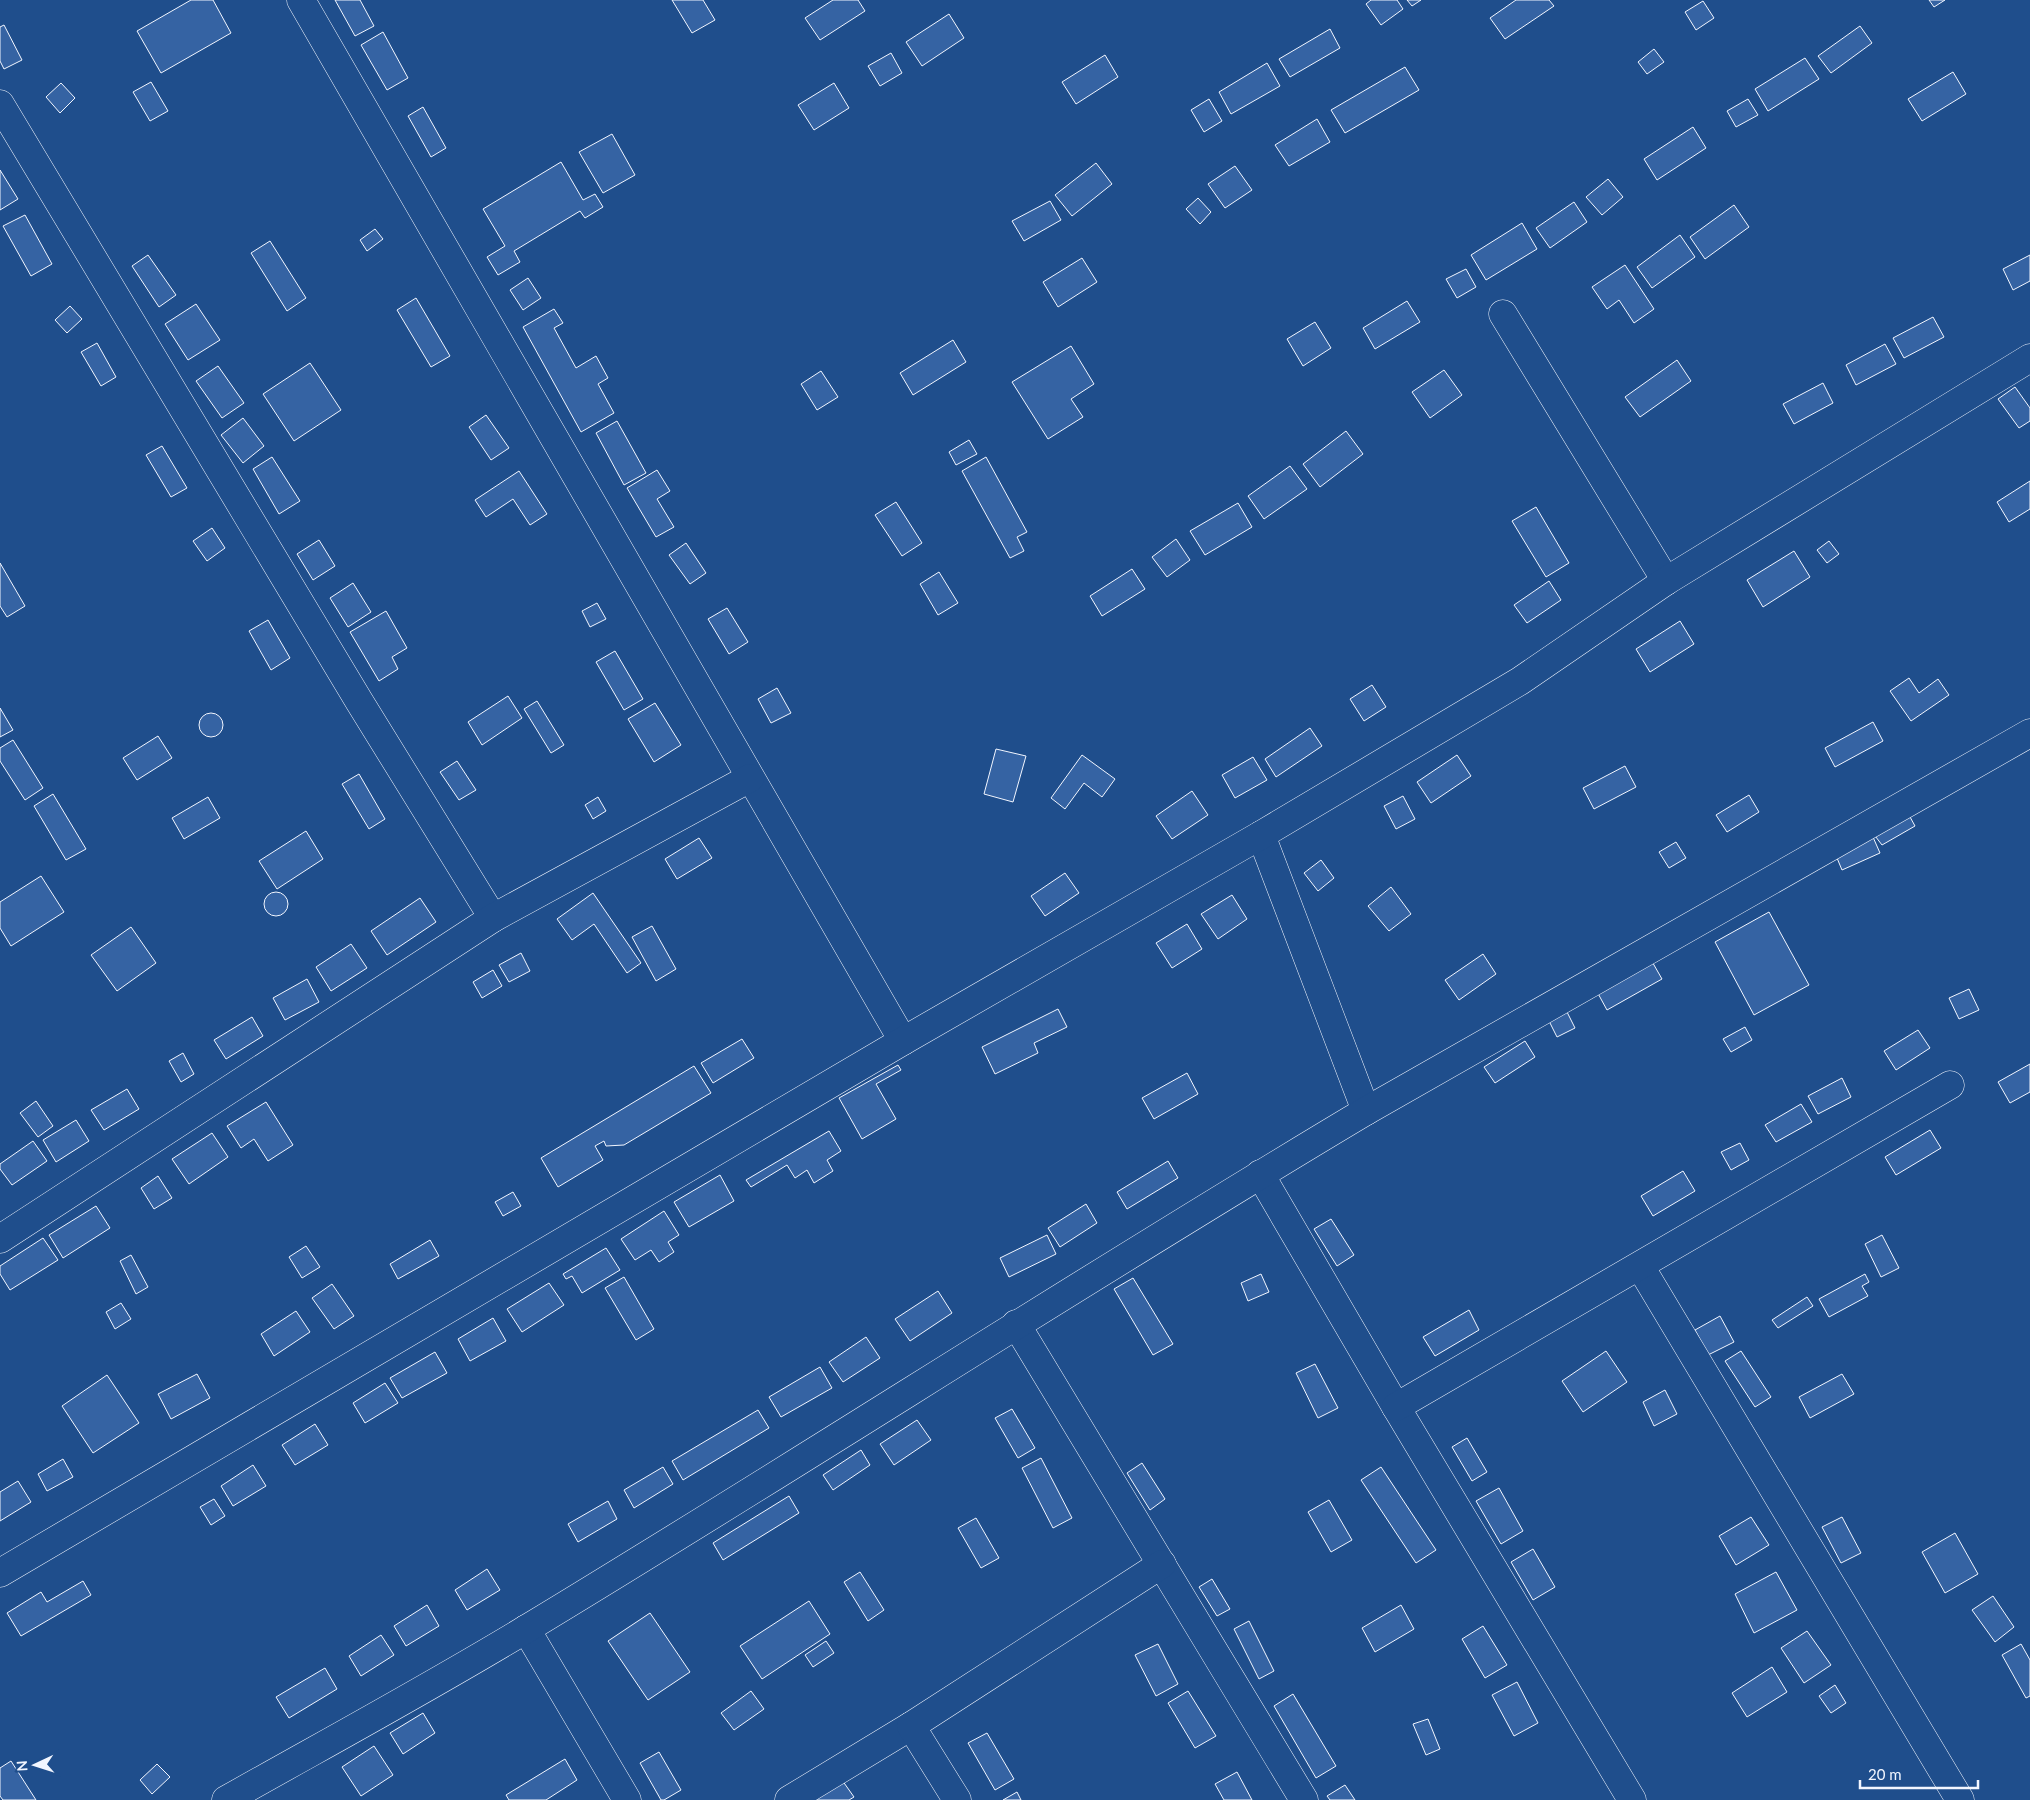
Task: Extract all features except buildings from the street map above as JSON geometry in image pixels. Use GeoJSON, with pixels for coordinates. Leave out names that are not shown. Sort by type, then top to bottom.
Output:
{"type":"FeatureCollection","features":[{"type":"Feature","properties":{"kind":"street"},"geometry":{"type":"LineString","coordinates":[[302,0],[903,1041]]}},
{"type":"Feature","properties":{"kind":"street"},"geometry":{"type":"LineString","coordinates":[[0,104],[359,701],[493,918]]}},
{"type":"Feature","properties":{"kind":"street"},"geometry":{"type":"LineString","coordinates":[[1503,314],[1666,581]]}},
{"type":"Feature","properties":{"kind":"street"},"geometry":{"type":"LineString","coordinates":[[0,1573],[903,1041],[1261,834],[1520,680],[1666,581],[2030,358]]}},
{"type":"Feature","properties":{"kind":"street"},"geometry":{"type":"LineString","coordinates":[[226,1800],[526,1629],[1260,1174],[2030,734]]}},
{"type":"Feature","properties":{"kind":"street"},"geometry":{"type":"LineString","coordinates":[[0,1239],[493,918],[750,778]]}},
{"type":"Feature","properties":{"kind":"street"},"geometry":{"type":"LineString","coordinates":[[1261,834],[1366,1112]]}},
{"type":"Feature","properties":{"kind":"street"},"geometry":{"type":"LineString","coordinates":[[1396,1407],[1950,1085]]}},
{"type":"Feature","properties":{"kind":"street"},"geometry":{"type":"LineString","coordinates":[[1260,1174],[1396,1407],[1632,1800]]}},
{"type":"Feature","properties":{"kind":"street"},"geometry":{"type":"LineString","coordinates":[[1640,1266],[1960,1800]]}},
{"type":"Feature","properties":{"kind":"street"},"geometry":{"type":"LineString","coordinates":[[1016,1324],[1304,1800]]}},
{"type":"Feature","properties":{"kind":"street"},"geometry":{"type":"LineString","coordinates":[[789,1800],[911,1726],[1162,1564]]}},
{"type":"Feature","properties":{"kind":"street"},"geometry":{"type":"LineString","coordinates":[[526,1629],[627,1800]]}},
{"type":"Feature","properties":{"kind":"street"},"geometry":{"type":"LineString","coordinates":[[911,1726],[957,1800]]}}]}
